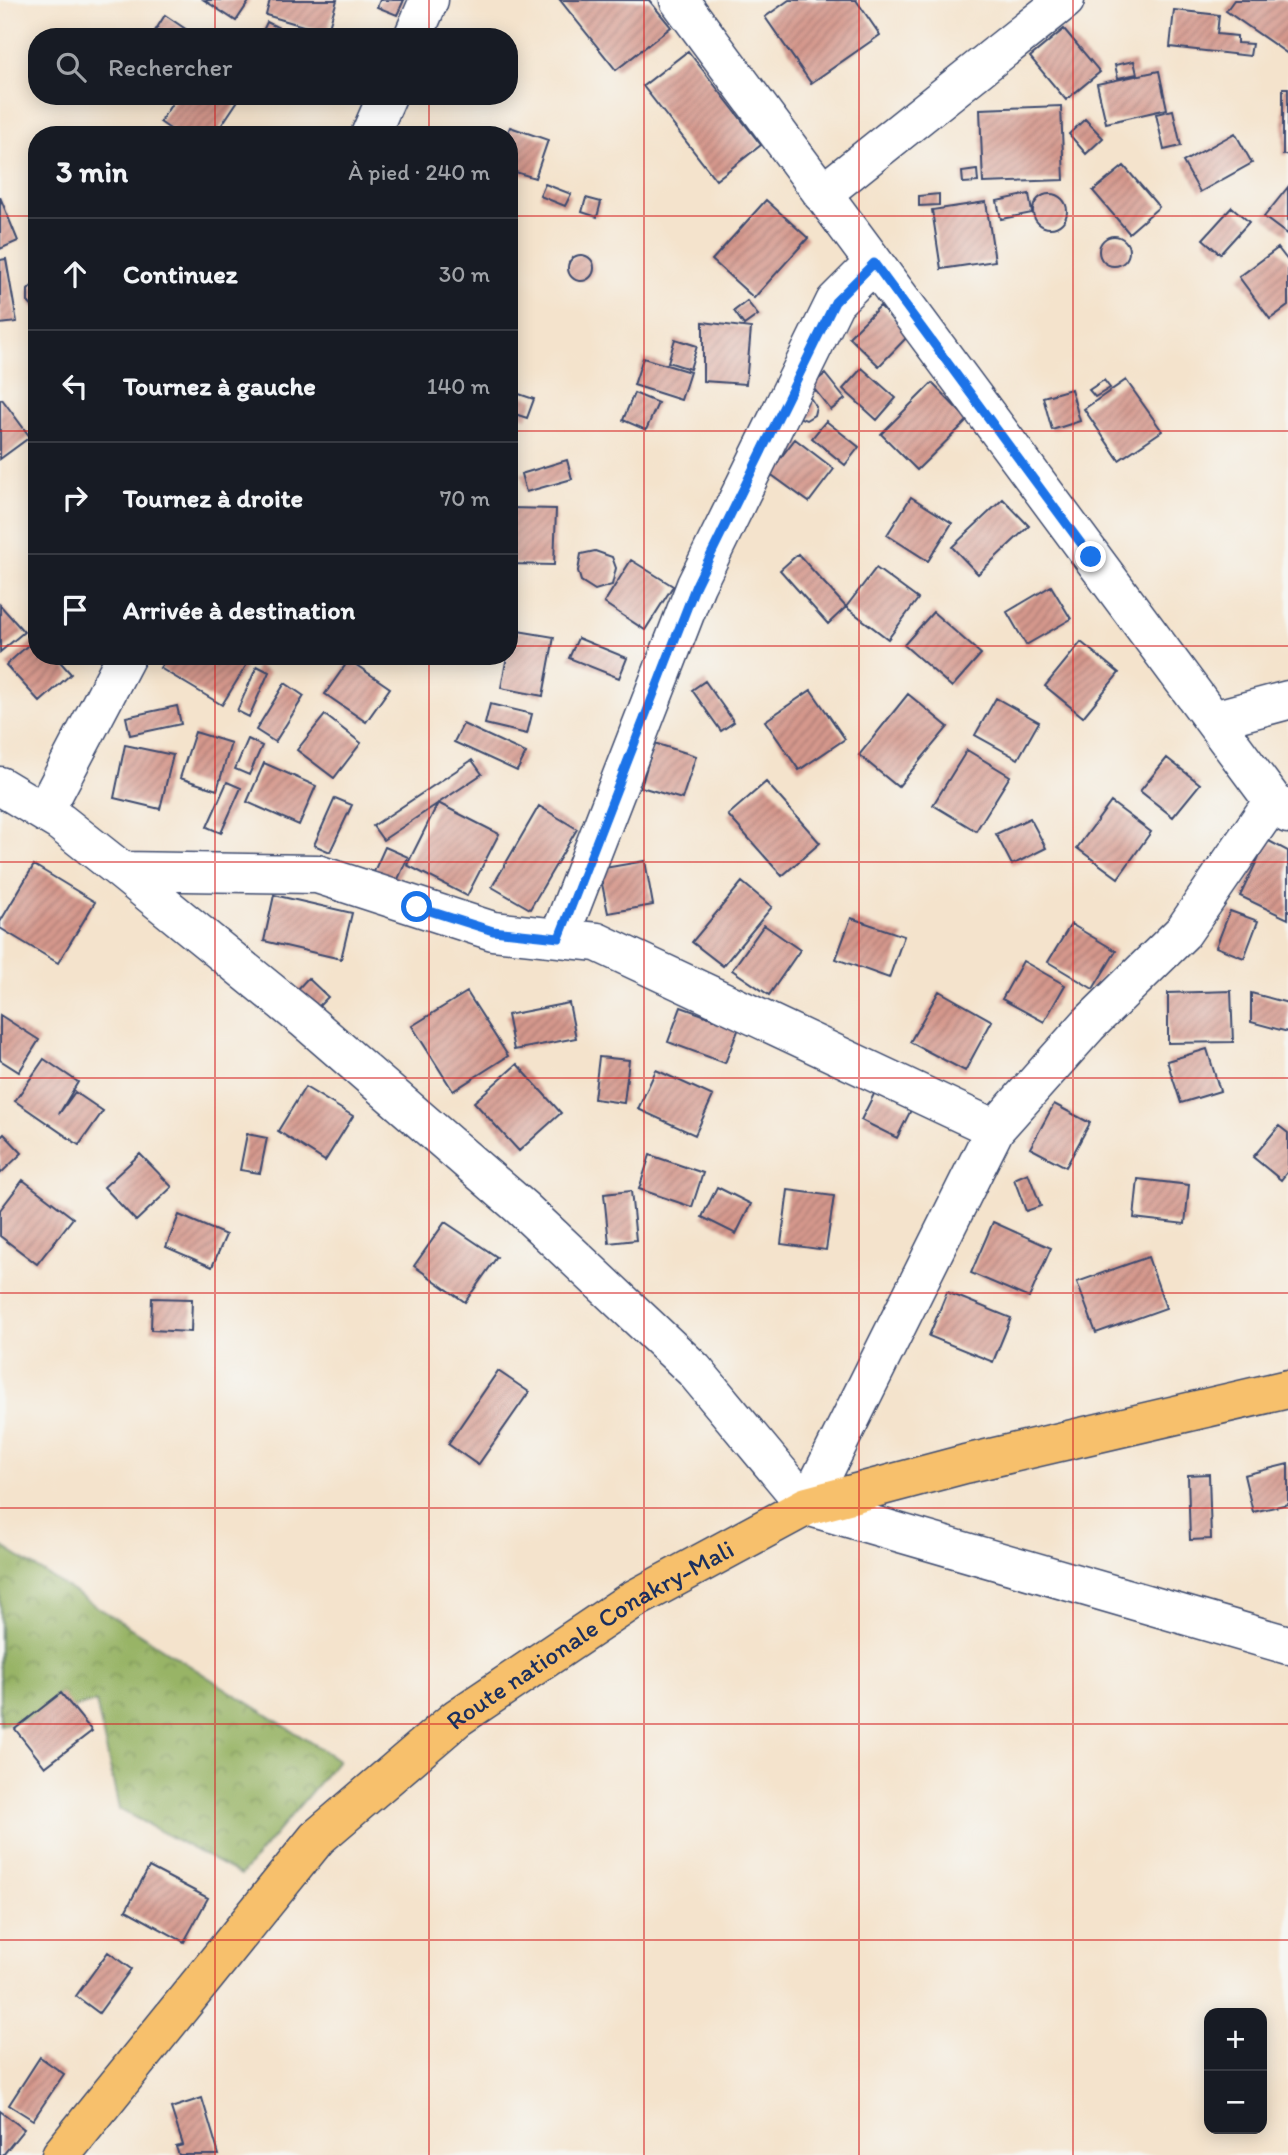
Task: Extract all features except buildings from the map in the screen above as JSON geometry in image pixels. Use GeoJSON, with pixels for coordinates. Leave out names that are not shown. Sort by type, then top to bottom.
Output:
{"type":"FeatureCollection","features":[{"type":"Feature","properties":{"kind":"highway","name":"Route nationale Conakry-Mali"},"geometry":{"type":"LineString","coordinates":[[61,2155],[317,1838],[457,1718],[631,1601],[807,1506],[965,1464],[1288,1389]]}},
{"type":"Feature","properties":{"kind":"street"},"geometry":{"type":"LineString","coordinates":[[417,28],[429,0]]}},
{"type":"Feature","properties":{"kind":"street"},"geometry":{"type":"LineString","coordinates":[[679,0],[1280,807],[1184,932],[1088,1025],[995,1129],[807,1506]]}},
{"type":"Feature","properties":{"kind":"street"},"geometry":{"type":"LineString","coordinates":[[822,194],[1065,0]]}},
{"type":"Feature","properties":{"kind":"street"},"geometry":{"type":"LineString","coordinates":[[374,126],[383,105]]}},
{"type":"Feature","properties":{"kind":"street"},"geometry":{"type":"LineString","coordinates":[[559,938],[696,585],[835,302],[874,263]]}},
{"type":"Feature","properties":{"kind":"street"},"geometry":{"type":"LineString","coordinates":[[44,812],[122,665]]}},
{"type":"Feature","properties":{"kind":"street"},"geometry":{"type":"LineString","coordinates":[[1213,720],[1288,700]]}},
{"type":"Feature","properties":{"kind":"street"},"geometry":{"type":"LineString","coordinates":[[0,786],[61,822],[122,871],[304,1019],[522,1208],[694,1370],[807,1506],[1288,1645]]}},
{"type":"Feature","properties":{"kind":"street"},"geometry":{"type":"LineString","coordinates":[[122,871],[317,874],[493,931],[597,942],[995,1129]]}},
{"type":"Feature","properties":{"kind":"green space"},"geometry":{"type":"Polygon","coordinates":[[[0,1545],[338,1760],[241,1875],[119,1809],[96,1702],[0,1725],[0,1545]]]}},
{"type":"Feature","properties":{"kind":"route"},"geometry":{"type":"LineString","coordinates":[[417,907],[493,931],[559,938],[696,585],[835,302],[874,263],[1091,557]]}}]}
